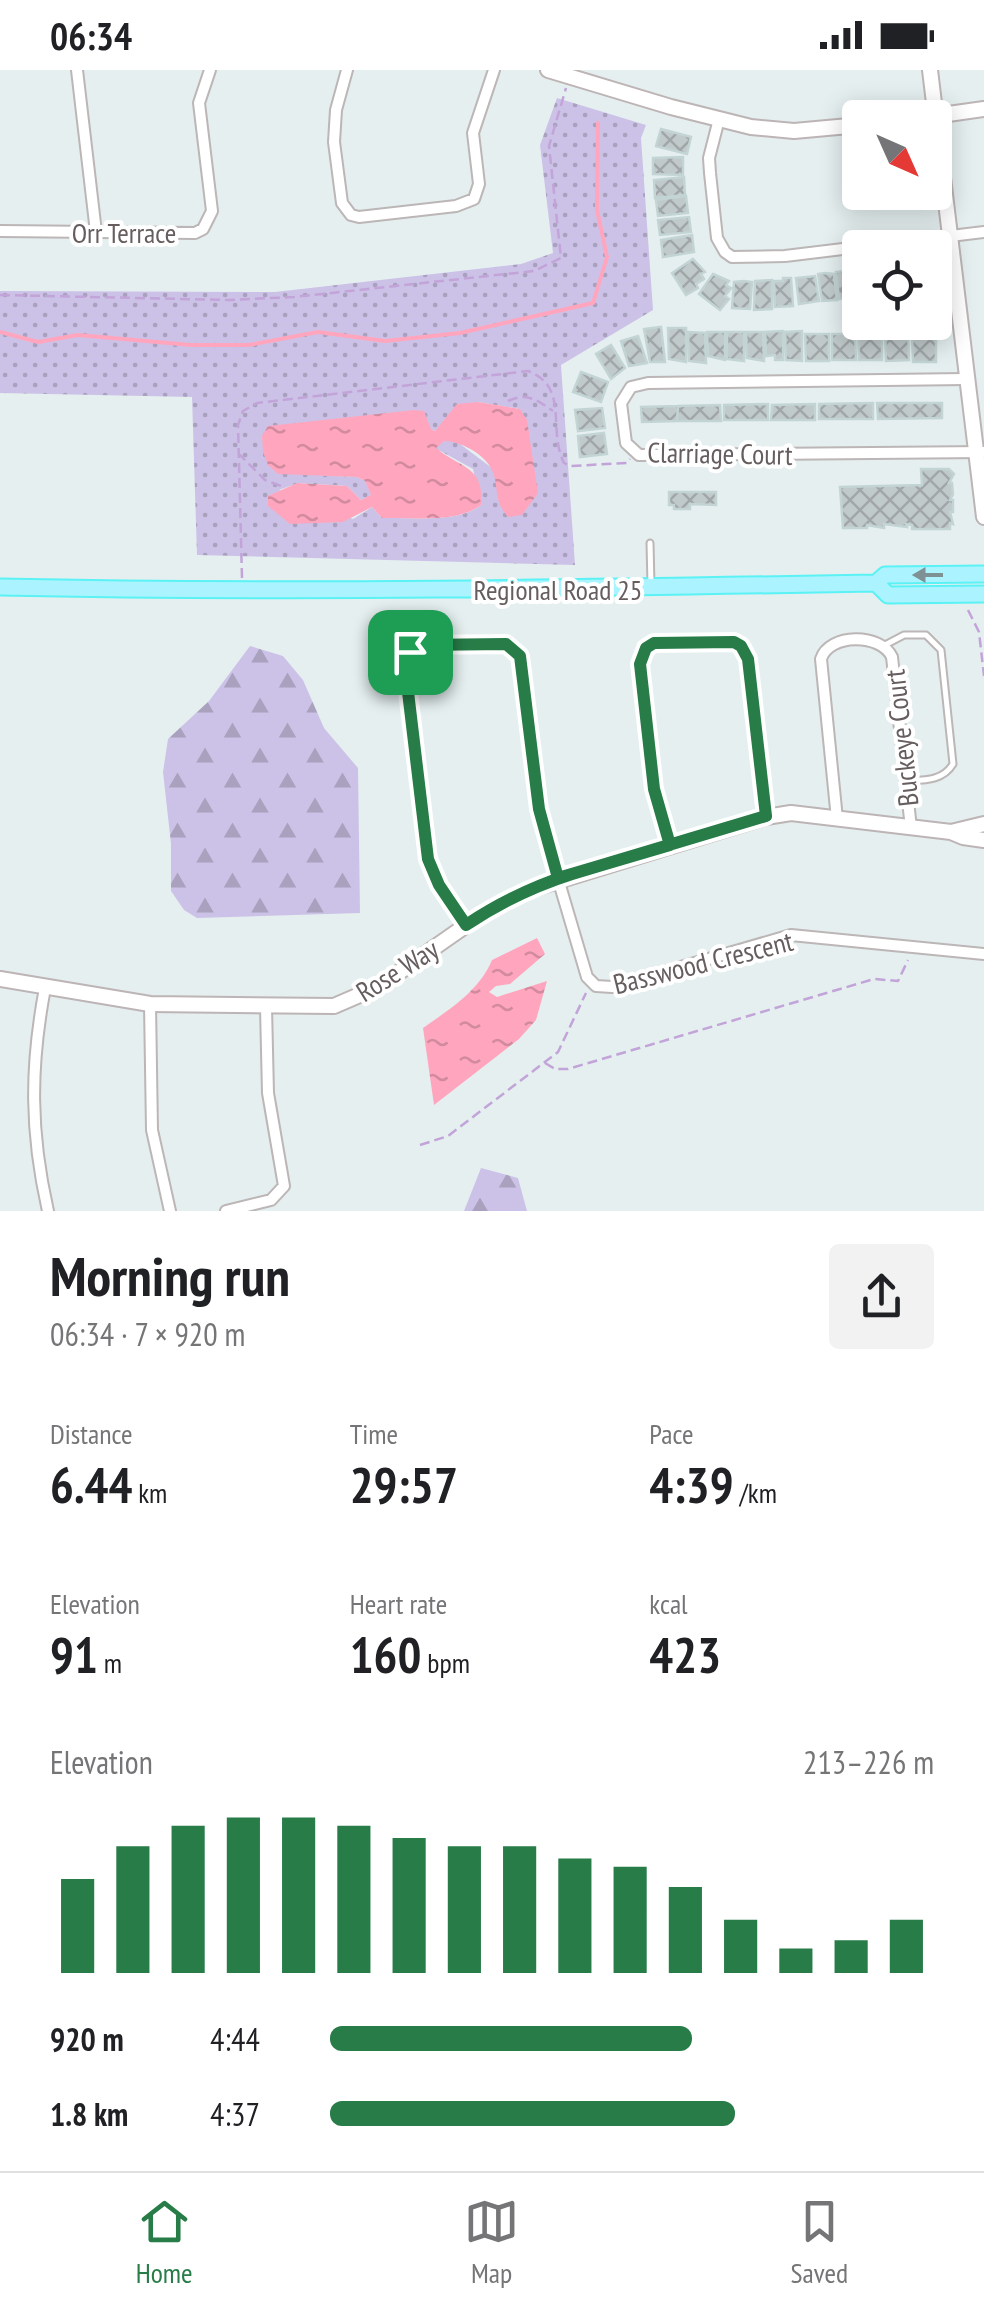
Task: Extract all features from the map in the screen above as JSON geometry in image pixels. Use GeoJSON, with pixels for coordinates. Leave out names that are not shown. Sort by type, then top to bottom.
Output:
{"type":"FeatureCollection","features":[{"type":"Feature","properties":{"kind":"main road","name":"Regional Road 25"},"geometry":{"type":"LineString","coordinates":[[0,587],[651,588],[876,583],[885,575],[984,574]]}},
{"type":"Feature","properties":{"kind":"main road","name":"Regional Road 25"},"geometry":{"type":"LineString","coordinates":[[876,583],[888,595],[984,594]]}},
{"type":"Feature","properties":{"kind":"street"},"geometry":{"type":"LineString","coordinates":[[77,70],[96,232]]}},
{"type":"Feature","properties":{"kind":"street","name":"Orr Terrace"},"geometry":{"type":"LineString","coordinates":[[0,231],[195,232],[206,226],[212,211],[200,103],[210,70]]}},
{"type":"Feature","properties":{"kind":"street"},"geometry":{"type":"LineString","coordinates":[[347,70],[336,110],[334,142],[342,204],[351,215],[359,217],[456,206],[474,199],[479,184],[473,133],[494,70]]}},
{"type":"Feature","properties":{"kind":"street"},"geometry":{"type":"LineString","coordinates":[[548,70],[719,120],[779,131],[842,126]]}},
{"type":"Feature","properties":{"kind":"street"},"geometry":{"type":"LineString","coordinates":[[929,100],[930,70]]}},
{"type":"Feature","properties":{"kind":"street"},"geometry":{"type":"LineString","coordinates":[[952,113],[984,109]]}},
{"type":"Feature","properties":{"kind":"street"},"geometry":{"type":"LineString","coordinates":[[719,120],[709,158],[717,238],[725,252],[732,256],[785,256],[842,249]]}},
{"type":"Feature","properties":{"kind":"street"},"geometry":{"type":"LineString","coordinates":[[952,236],[984,232]]}},
{"type":"Feature","properties":{"kind":"street"},"geometry":{"type":"LineString","coordinates":[[952,268],[979,452],[984,517]]}},
{"type":"Feature","properties":{"kind":"street","name":"Clarriage Court"},"geometry":{"type":"LineString","coordinates":[[966,379],[640,384],[624,394],[621,403],[626,443],[635,453],[665,456],[979,452]]}},
{"type":"Feature","properties":{"kind":"street","name":"Buckeye Court"},"geometry":{"type":"LineString","coordinates":[[837,819],[820,659],[824,650],[836,642],[874,641],[886,645],[892,657],[911,828]]}},
{"type":"Feature","properties":{"kind":"street"},"geometry":{"type":"LineString","coordinates":[[670,845],[654,789],[640,664],[646,648],[654,643],[734,642],[745,651],[766,816]]}},
{"type":"Feature","properties":{"kind":"street","name":"Basswood Crescent"},"geometry":{"type":"LineString","coordinates":[[466,925],[434,875],[426,849],[405,667],[416,647],[506,644],[520,656],[539,809],[587,977],[592,983],[612,987],[790,935],[984,954]]}},
{"type":"Feature","properties":{"kind":"street","name":"Rose Way"},"geometry":{"type":"LineString","coordinates":[[0,980],[150,1004],[323,1007],[357,998],[378,987],[506,900],[558,878],[766,816],[791,813],[951,832],[984,840]]}},
{"type":"Feature","properties":{"kind":"street","name":"Rose Way"},"geometry":{"type":"LineString","coordinates":[[951,832],[984,824]]}},
{"type":"Feature","properties":{"kind":"street"},"geometry":{"type":"LineString","coordinates":[[45,988],[33,1056],[33,1092],[48,1211]]}},
{"type":"Feature","properties":{"kind":"street"},"geometry":{"type":"LineString","coordinates":[[150,1004],[152,1130],[170,1211]]}},
{"type":"Feature","properties":{"kind":"street"},"geometry":{"type":"LineString","coordinates":[[226,1211],[271,1200],[284,1186],[268,1093],[266,1007]]}},
{"type":"Feature","properties":{"kind":"lane"},"geometry":{"type":"LineString","coordinates":[[650,543],[651,588]]}},
{"type":"Feature","properties":{"kind":"lane"},"geometry":{"type":"LineString","coordinates":[[886,645],[904,635],[926,635],[941,650],[953,764],[936,778],[906,781]]}},
{"type":"Feature","properties":{"kind":"path"},"geometry":{"type":"LineString","coordinates":[[0,295],[228,300],[437,284],[534,271],[560,258],[549,146],[569,79]]}},
{"type":"Feature","properties":{"kind":"path"},"geometry":{"type":"LineString","coordinates":[[243,589],[238,425],[244,411],[256,403],[528,371],[544,377],[552,390],[564,463],[626,463],[635,453]]}},
{"type":"Feature","properties":{"kind":"path"},"geometry":{"type":"LineString","coordinates":[[508,400],[520,395],[534,398],[554,412]]}},
{"type":"Feature","properties":{"kind":"path"},"geometry":{"type":"LineString","coordinates":[[237,452],[265,480],[284,488]]}},
{"type":"Feature","properties":{"kind":"path"},"geometry":{"type":"LineString","coordinates":[[968,610],[979,632],[984,676]]}},
{"type":"Feature","properties":{"kind":"path"},"geometry":{"type":"LineString","coordinates":[[546,1063],[568,1070],[874,979],[898,981],[908,960]]}},
{"type":"Feature","properties":{"kind":"path"},"geometry":{"type":"LineString","coordinates":[[420,1145],[448,1136],[546,1063],[566,1040],[592,983]]}},
{"type":"Feature","properties":{"kind":"green space"},"geometry":{"type":"Polygon","coordinates":[[[557,98],[646,125],[641,138],[653,310],[561,365],[575,565],[197,555],[192,397],[0,393],[0,291],[275,292],[521,264],[553,253],[540,145],[557,98]],[[478,402],[435,431],[278,473],[357,477],[365,481],[372,495],[361,500],[347,486],[298,483],[279,490],[353,519],[372,507],[382,518],[460,515],[481,505],[473,469],[435,448],[444,440],[456,441],[492,468],[519,409],[478,402]]]}},
{"type":"Feature","properties":{"kind":"green space"},"geometry":{"type":"Polygon","coordinates":[[[250,646],[283,656],[303,680],[324,728],[358,768],[360,913],[197,918],[184,910],[171,891],[171,844],[163,772],[168,739],[209,701],[250,646]]]}},
{"type":"Feature","properties":{"kind":"green space"},"geometry":{"type":"Polygon","coordinates":[[[481,1168],[518,1178],[527,1211],[464,1211],[481,1168]]]}},
{"type":"Feature","properties":{"kind":"water"},"geometry":{"type":"Polygon","coordinates":[[[478,402],[520,409],[527,420],[538,493],[522,515],[508,517],[503,510],[492,470],[484,459],[464,446],[444,441],[436,448],[469,469],[479,482],[481,505],[471,511],[433,518],[382,518],[372,507],[343,522],[290,524],[268,506],[268,496],[297,483],[347,486],[361,500],[371,495],[365,481],[357,477],[278,474],[268,465],[263,452],[262,436],[268,426],[414,410],[424,411],[435,431],[457,404],[478,402]]]}},
{"type":"Feature","properties":{"kind":"water"},"geometry":{"type":"Polygon","coordinates":[[[537,938],[545,954],[510,984],[496,986],[489,992],[497,997],[547,981],[536,1020],[519,1039],[434,1105],[423,1028],[472,990],[492,960],[537,938]]]}},
{"type":"Feature","properties":{"kind":"building"},"geometry":{"type":"Polygon","coordinates":[[[661,129],[691,137],[687,154],[656,146],[661,129]]]}},
{"type":"Feature","properties":{"kind":"building"},"geometry":{"type":"Polygon","coordinates":[[[683,157],[683,175],[653,174],[653,158],[683,157]]]}},
{"type":"Feature","properties":{"kind":"building"},"geometry":{"type":"Polygon","coordinates":[[[684,177],[685,195],[655,198],[654,180],[684,177]]]}},
{"type":"Feature","properties":{"kind":"building"},"geometry":{"type":"Polygon","coordinates":[[[686,196],[688,213],[658,216],[656,200],[686,196]]]}},
{"type":"Feature","properties":{"kind":"building"},"geometry":{"type":"Polygon","coordinates":[[[689,217],[691,232],[660,235],[658,220],[689,217]]]}},
{"type":"Feature","properties":{"kind":"building"},"geometry":{"type":"Polygon","coordinates":[[[692,235],[694,252],[663,257],[661,240],[692,235]]]}},
{"type":"Feature","properties":{"kind":"building"},"geometry":{"type":"Polygon","coordinates":[[[693,259],[705,272],[701,274],[704,279],[686,295],[672,273],[693,259]]]}},
{"type":"Feature","properties":{"kind":"building"},"geometry":{"type":"Polygon","coordinates":[[[842,271],[842,299],[839,299],[836,272],[842,271]]]}},
{"type":"Feature","properties":{"kind":"building"},"geometry":{"type":"Polygon","coordinates":[[[713,274],[729,281],[726,285],[731,288],[725,296],[729,299],[720,310],[699,294],[713,274]]]}},
{"type":"Feature","properties":{"kind":"building"},"geometry":{"type":"Polygon","coordinates":[[[818,274],[834,274],[837,300],[822,301],[818,274]]]}},
{"type":"Feature","properties":{"kind":"building"},"geometry":{"type":"Polygon","coordinates":[[[815,276],[819,301],[799,304],[796,278],[815,276]]]}},
{"type":"Feature","properties":{"kind":"building"},"geometry":{"type":"Polygon","coordinates":[[[791,278],[793,306],[775,307],[774,281],[791,278]]]}},
{"type":"Feature","properties":{"kind":"building"},"geometry":{"type":"Polygon","coordinates":[[[772,280],[772,309],[754,310],[755,281],[772,280]]]}},
{"type":"Feature","properties":{"kind":"building"},"geometry":{"type":"Polygon","coordinates":[[[734,282],[752,282],[750,309],[732,308],[734,282]]]}},
{"type":"Feature","properties":{"kind":"building"},"geometry":{"type":"Polygon","coordinates":[[[661,327],[665,362],[650,362],[644,329],[661,327]]]}},
{"type":"Feature","properties":{"kind":"building"},"geometry":{"type":"Polygon","coordinates":[[[668,328],[686,328],[686,362],[669,359],[668,328]]]}},
{"type":"Feature","properties":{"kind":"building"},"geometry":{"type":"Polygon","coordinates":[[[783,331],[783,360],[775,360],[775,355],[766,356],[765,332],[783,331]]]}},
{"type":"Feature","properties":{"kind":"building"},"geometry":{"type":"Polygon","coordinates":[[[802,331],[802,361],[786,360],[785,332],[802,331]]]}},
{"type":"Feature","properties":{"kind":"building"},"geometry":{"type":"Polygon","coordinates":[[[688,332],[705,333],[706,363],[689,361],[688,332]]]}},
{"type":"Feature","properties":{"kind":"building"},"geometry":{"type":"Polygon","coordinates":[[[707,332],[725,332],[725,360],[708,356],[707,332]]]}},
{"type":"Feature","properties":{"kind":"building"},"geometry":{"type":"Polygon","coordinates":[[[727,332],[744,332],[744,361],[727,359],[727,332]]]}},
{"type":"Feature","properties":{"kind":"building"},"geometry":{"type":"Polygon","coordinates":[[[746,332],[763,332],[764,361],[747,358],[746,332]]]}},
{"type":"Feature","properties":{"kind":"building"},"geometry":{"type":"Polygon","coordinates":[[[805,334],[829,334],[829,361],[806,361],[805,334]]]}},
{"type":"Feature","properties":{"kind":"building"},"geometry":{"type":"Polygon","coordinates":[[[832,334],[842,334],[842,340],[855,340],[856,360],[832,360],[832,334]]]}},
{"type":"Feature","properties":{"kind":"building"},"geometry":{"type":"Polygon","coordinates":[[[638,336],[647,363],[629,366],[621,341],[638,336]]]}},
{"type":"Feature","properties":{"kind":"building"},"geometry":{"type":"Polygon","coordinates":[[[858,340],[882,340],[882,360],[859,360],[858,340]]]}},
{"type":"Feature","properties":{"kind":"building"},"geometry":{"type":"Polygon","coordinates":[[[885,340],[908,340],[909,360],[886,361],[885,340]]]}},
{"type":"Feature","properties":{"kind":"building"},"geometry":{"type":"Polygon","coordinates":[[[912,340],[936,340],[936,362],[913,362],[912,340]]]}},
{"type":"Feature","properties":{"kind":"building"},"geometry":{"type":"Polygon","coordinates":[[[611,345],[625,368],[611,379],[596,354],[611,345]]]}},
{"type":"Feature","properties":{"kind":"building"},"geometry":{"type":"Polygon","coordinates":[[[581,372],[608,382],[601,402],[573,392],[581,372]]]}},
{"type":"Feature","properties":{"kind":"building"},"geometry":{"type":"Polygon","coordinates":[[[873,403],[873,419],[819,419],[819,404],[873,403]]]}},
{"type":"Feature","properties":{"kind":"building"},"geometry":{"type":"Polygon","coordinates":[[[877,403],[942,403],[942,418],[878,419],[877,403]]]}},
{"type":"Feature","properties":{"kind":"building"},"geometry":{"type":"Polygon","coordinates":[[[768,404],[768,420],[724,420],[724,405],[768,404]]]}},
{"type":"Feature","properties":{"kind":"building"},"geometry":{"type":"Polygon","coordinates":[[[815,404],[815,420],[771,420],[772,405],[815,404]]]}},
{"type":"Feature","properties":{"kind":"building"},"geometry":{"type":"Polygon","coordinates":[[[720,405],[721,421],[677,421],[678,406],[720,405]]]}},
{"type":"Feature","properties":{"kind":"building"},"geometry":{"type":"Polygon","coordinates":[[[678,406],[677,421],[642,422],[641,407],[678,406]]]}},
{"type":"Feature","properties":{"kind":"building"},"geometry":{"type":"Polygon","coordinates":[[[602,408],[605,428],[578,431],[575,410],[602,408]]]}},
{"type":"Feature","properties":{"kind":"building"},"geometry":{"type":"Polygon","coordinates":[[[604,433],[607,454],[580,457],[578,436],[604,433]]]}},
{"type":"Feature","properties":{"kind":"building"},"geometry":{"type":"Polygon","coordinates":[[[921,469],[949,469],[954,474],[949,483],[953,494],[950,529],[912,529],[912,525],[906,524],[907,527],[884,524],[884,528],[843,528],[840,487],[922,485],[921,469]]]}},
{"type":"Feature","properties":{"kind":"building"},"geometry":{"type":"Polygon","coordinates":[[[669,492],[716,492],[716,505],[690,504],[690,509],[674,509],[674,505],[669,505],[669,492]]]}},
{"type":"Feature","properties":{"kind":"waterway"},"geometry":{"type":"LineString","coordinates":[[0,332],[38,342],[78,335],[191,345],[249,345],[318,332],[385,341],[460,333],[593,303],[607,257],[597,210],[598,123]]}},
{"type":"Feature","properties":{"kind":"route"},"geometry":{"type":"LineString","coordinates":[[410,652],[405,667],[428,859],[439,885],[466,925],[506,900],[558,878],[572,874],[670,845],[766,816],[748,659],[734,642],[654,643],[642,654],[654,789],[670,845],[558,878],[539,809],[520,656],[506,644],[422,645],[410,652]]}}]}
